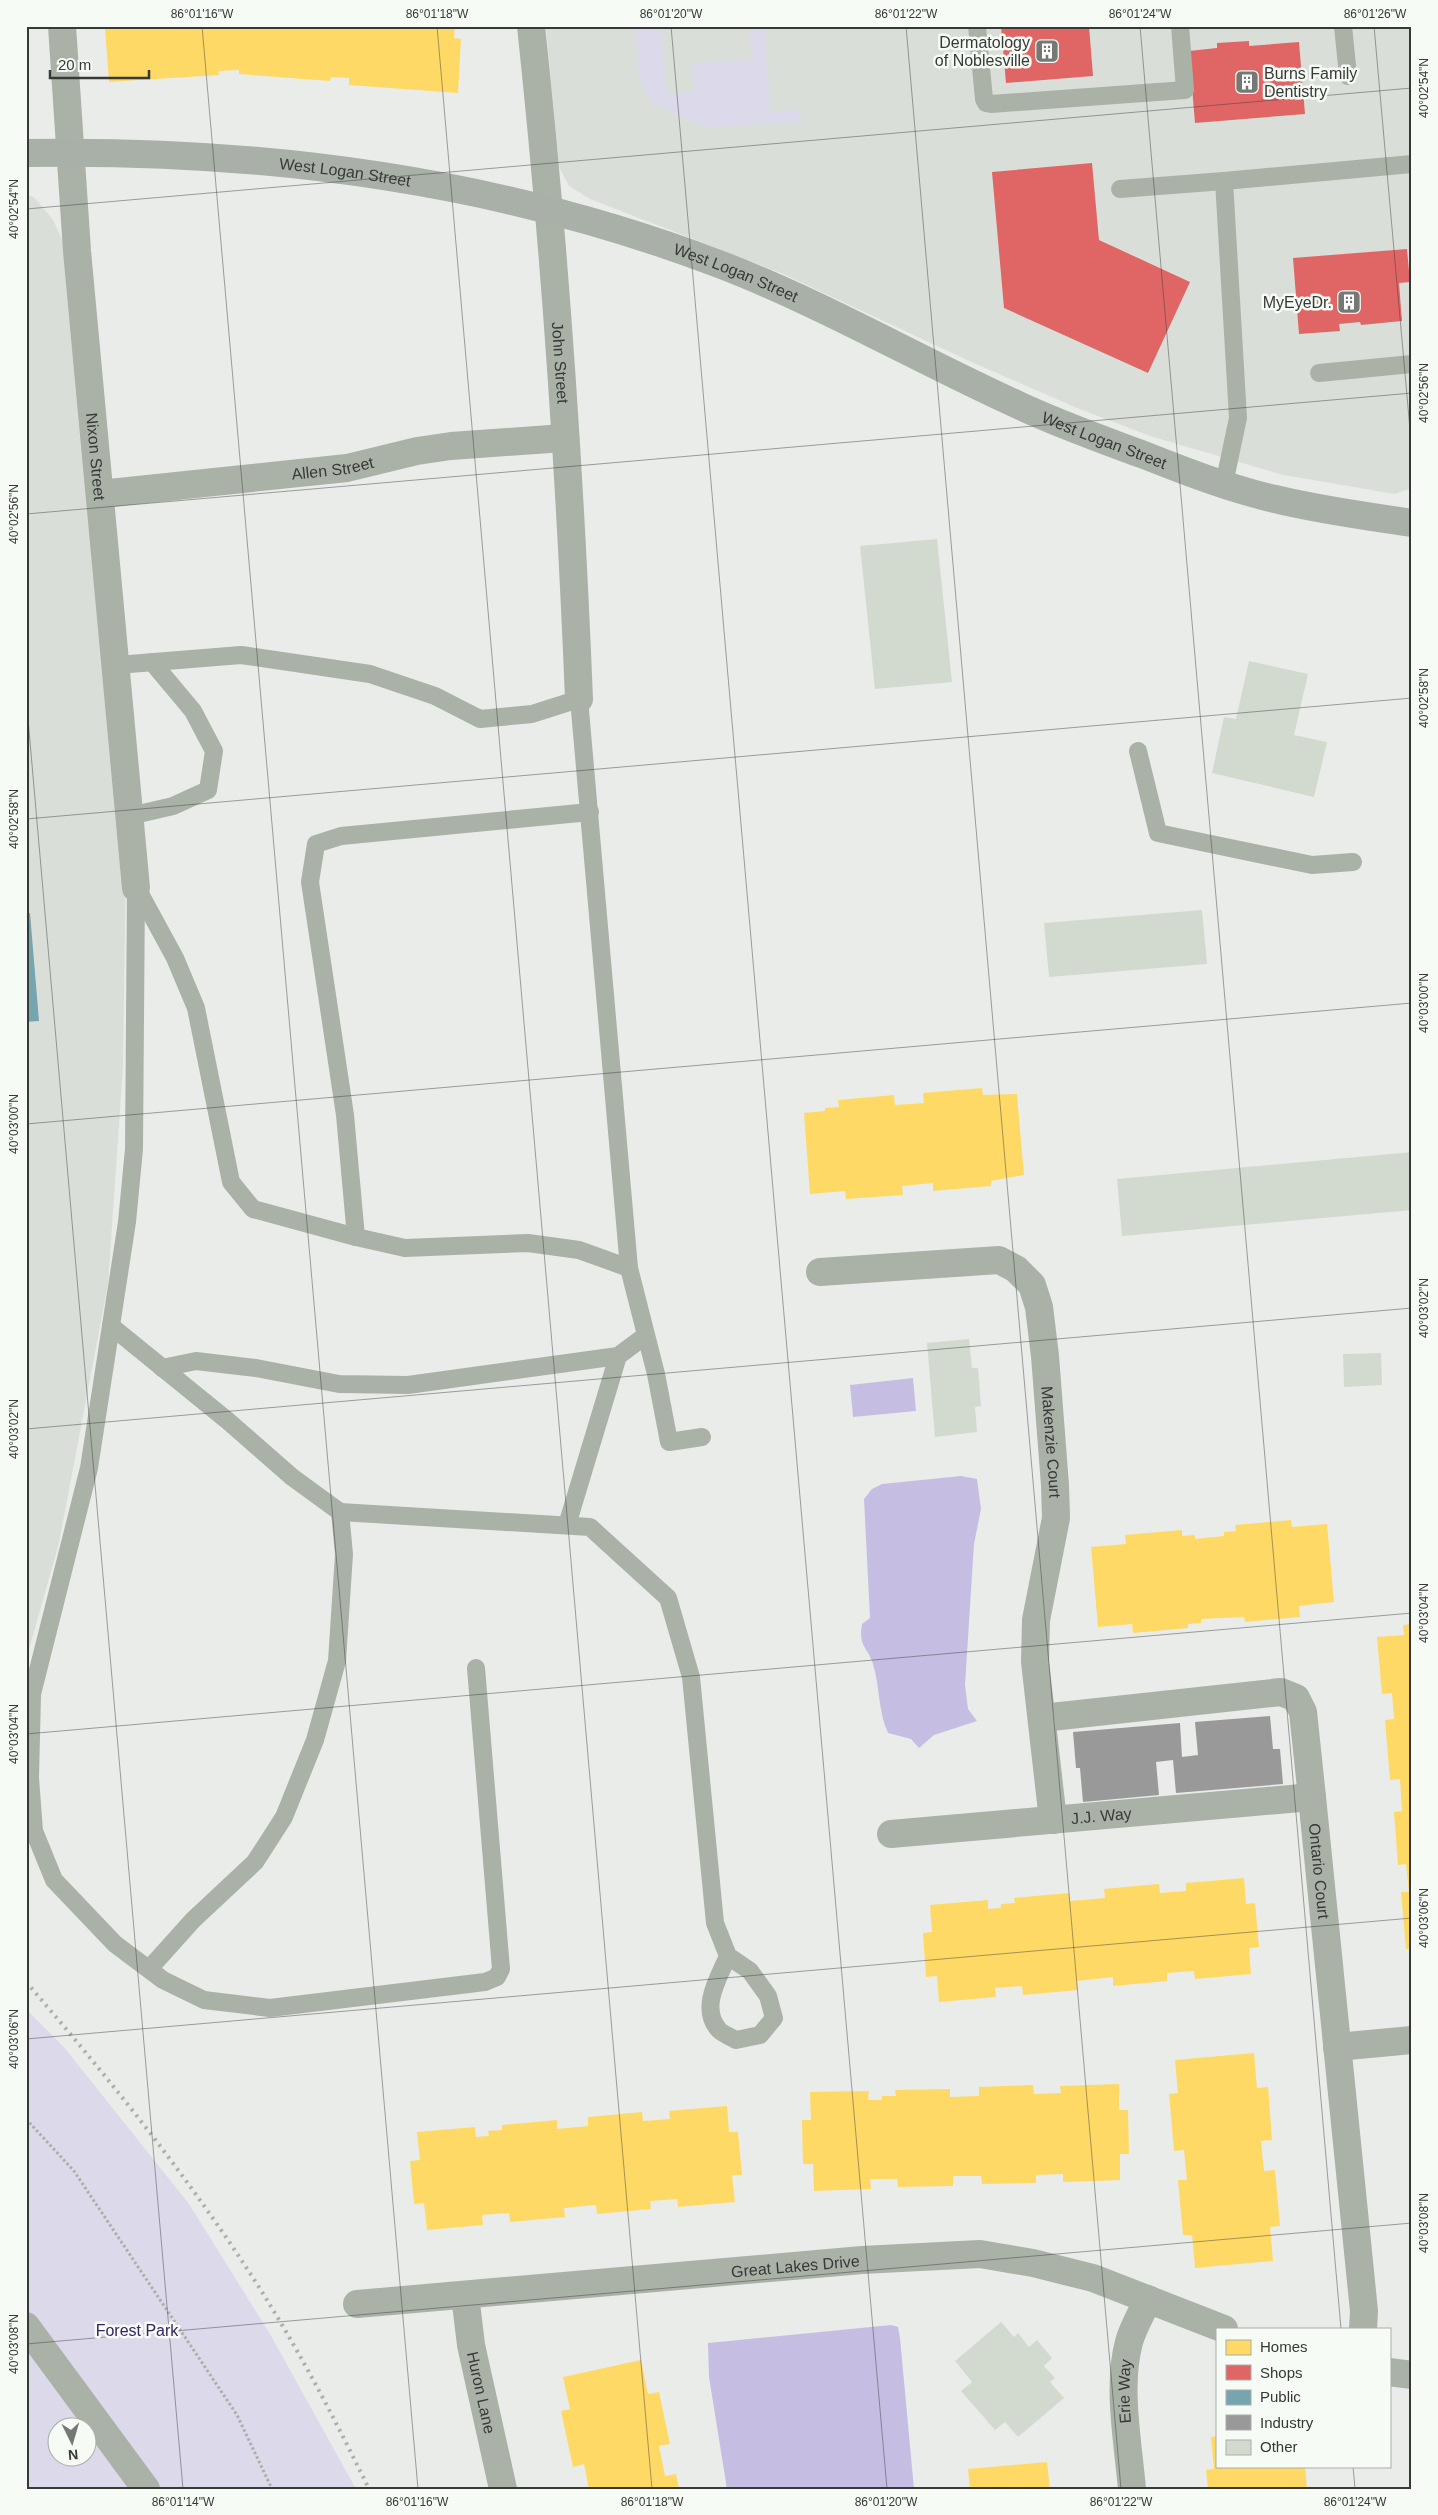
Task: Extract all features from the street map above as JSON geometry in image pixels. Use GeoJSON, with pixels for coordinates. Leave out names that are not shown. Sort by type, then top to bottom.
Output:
{"type":"FeatureCollection","features":[{"type":"Feature","properties":{"kind":"street","name":"Nixon Street"},"geometry":{"type":"LineString","coordinates":[[62,26],[77,251],[117,665],[136,888]]}},
{"type":"Feature","properties":{"kind":"street","name":"John Street"},"geometry":{"type":"LineString","coordinates":[[531,26],[549,211],[579,700]]}},
{"type":"Feature","properties":{"kind":"street","name":"West Logan Street"},"geometry":{"type":"LineString","coordinates":[[26,152],[185,155],[300,164],[348,170],[506,200],[549,211],[641,236],[722,265],[815,307],[1016,405],[1084,433],[1224,484],[1292,503],[1412,522]]}},
{"type":"Feature","properties":{"kind":"street","name":"Allen Street"},"geometry":{"type":"LineString","coordinates":[[100,494],[347,468],[417,451],[451,446],[564,438]]}},
{"type":"Feature","properties":{"kind":"street","name":"Makenzie Court"},"geometry":{"type":"LineString","coordinates":[[820,1272],[999,1260],[1016,1269],[1032,1285],[1039,1307],[1045,1356],[1055,1485],[1056,1518],[1036,1620],[1035,1662],[1053,1820]]}},
{"type":"Feature","properties":{"kind":"street","name":"Ontario Court"},"geometry":{"type":"LineString","coordinates":[[1042,1718],[1281,1692],[1296,1698],[1303,1712],[1364,2311],[1363,2328]]}},
{"type":"Feature","properties":{"kind":"street","name":"J.J. Way"},"geometry":{"type":"LineString","coordinates":[[891,1834],[1312,1797]]}},
{"type":"Feature","properties":{"kind":"street"},"geometry":{"type":"LineString","coordinates":[[1337,2047],[1412,2040]]}},
{"type":"Feature","properties":{"kind":"street","name":"Great Lakes Drive"},"geometry":{"type":"LineString","coordinates":[[357,2304],[862,2260],[980,2254],[1032,2263],[1093,2278],[1221,2328]]}},
{"type":"Feature","properties":{"kind":"street","name":"Huron Lane"},"geometry":{"type":"LineString","coordinates":[[465,2295],[473,2354],[504,2489]]}},
{"type":"Feature","properties":{"kind":"street","name":"Erie Way"},"geometry":{"type":"LineString","coordinates":[[1132,2489],[1125,2410],[1125,2365],[1129,2341],[1148,2299]]}},
{"type":"Feature","properties":{"kind":"street"},"geometry":{"type":"LineString","coordinates":[[26,2326],[146,2489]]}},
{"type":"Feature","properties":{"kind":"street"},"geometry":{"type":"LineString","coordinates":[[1390,2372],[1412,2375]]}},
{"type":"Feature","properties":{"kind":"lane"},"geometry":{"type":"LineString","coordinates":[[977,26],[984,99],[986,103],[991,104],[1185,90],[1180,26]]}},
{"type":"Feature","properties":{"kind":"lane"},"geometry":{"type":"LineString","coordinates":[[1343,26],[1348,76]]}},
{"type":"Feature","properties":{"kind":"lane"},"geometry":{"type":"LineString","coordinates":[[1120,189],[1412,164]]}},
{"type":"Feature","properties":{"kind":"lane"},"geometry":{"type":"LineString","coordinates":[[1224,181],[1238,418],[1224,484]]}},
{"type":"Feature","properties":{"kind":"lane"},"geometry":{"type":"LineString","coordinates":[[1319,373],[1412,364]]}},
{"type":"Feature","properties":{"kind":"lane"},"geometry":{"type":"LineString","coordinates":[[117,665],[242,655],[370,674],[435,696],[480,719],[532,714],[579,700],[629,1268],[656,1374],[669,1442],[702,1437]]}},
{"type":"Feature","properties":{"kind":"lane"},"geometry":{"type":"LineString","coordinates":[[130,816],[173,806],[208,790],[214,751],[193,711],[152,662]]}},
{"type":"Feature","properties":{"kind":"lane"},"geometry":{"type":"LineString","coordinates":[[1138,751],[1158,833],[1312,865],[1353,862]]}},
{"type":"Feature","properties":{"kind":"lane"},"geometry":{"type":"LineString","coordinates":[[356,1237],[346,1115],[310,882],[316,844],[341,836],[590,812]]}},
{"type":"Feature","properties":{"kind":"lane"},"geometry":{"type":"LineString","coordinates":[[136,888],[175,958],[196,1008],[232,1182],[253,1209],[356,1237],[405,1248],[528,1243],[579,1250],[629,1268]]}},
{"type":"Feature","properties":{"kind":"lane"},"geometry":{"type":"LineString","coordinates":[[136,888],[134,1149],[127,1222],[89,1468],[32,1694],[30,1778],[34,1831],[54,1880],[114,1944],[163,1980],[204,2000],[270,2008],[485,1982],[497,1977],[501,1969],[476,1668]]}},
{"type":"Feature","properties":{"kind":"lane"},"geometry":{"type":"LineString","coordinates":[[111,1326],[292,1477],[340,1512],[590,1527],[668,1598],[691,1676],[715,1923],[728,1956],[750,1971],[768,1996],[774,2018],[760,2035],[736,2040],[720,2030],[713,2020],[710,1996],[728,1956]]}},
{"type":"Feature","properties":{"kind":"lane"},"geometry":{"type":"LineString","coordinates":[[162,1368],[196,1361],[256,1368],[340,1384],[408,1386],[618,1356],[645,1336]]}},
{"type":"Feature","properties":{"kind":"lane"},"geometry":{"type":"LineString","coordinates":[[567,1525],[618,1356]]}},
{"type":"Feature","properties":{"kind":"lane"},"geometry":{"type":"LineString","coordinates":[[149,1969],[193,1920],[256,1862],[284,1816],[315,1740],[337,1661],[344,1554],[340,1512]]}},
{"type":"Feature","properties":{"kind":"path"},"geometry":{"type":"LineString","coordinates":[[26,2119],[74,2171],[237,2415],[272,2489]]}},
{"type":"Feature","properties":{"kind":"shaded area"},"geometry":{"type":"Polygon","coordinates":[[[546,26],[1412,26],[1412,488],[1395,494],[1283,475],[1150,436],[1077,408],[967,360],[781,273],[590,199],[569,186],[559,167],[546,26]]]}},
{"type":"Feature","properties":{"kind":"shaded area"},"geometry":{"type":"Polygon","coordinates":[[[26,194],[35,198],[53,220],[68,252],[126,860],[123,1067],[108,1284],[59,1543],[26,1660],[26,194]]]}},
{"type":"Feature","properties":{"kind":"shaded area"},"geometry":{"type":"Polygon","coordinates":[[[913,1378],[916,1411],[853,1417],[850,1385],[913,1378]]]}},
{"type":"Feature","properties":{"kind":"shaded area"},"geometry":{"type":"Polygon","coordinates":[[[961,1476],[977,1479],[981,1509],[974,1544],[965,1685],[968,1709],[977,1721],[934,1735],[919,1748],[911,1739],[888,1733],[882,1716],[873,1664],[861,1638],[862,1624],[870,1618],[864,1499],[872,1489],[882,1484],[961,1476]]]}},
{"type":"Feature","properties":{"kind":"shaded area"},"geometry":{"type":"Polygon","coordinates":[[[891,2325],[898,2327],[900,2338],[914,2489],[727,2489],[709,2377],[708,2343],[891,2325]]]}},
{"type":"Feature","properties":{"kind":"green space"},"geometry":{"type":"Polygon","coordinates":[[[635,26],[661,26],[667,94],[694,91],[692,64],[752,59],[749,26],[764,26],[771,112],[800,110],[801,122],[708,127],[679,116],[651,101],[639,79],[635,26]]]}},
{"type":"Feature","properties":{"kind":"green space","name":"Forest Park"},"geometry":{"type":"Polygon","coordinates":[[[26,2009],[63,2046],[189,2204],[270,2334],[356,2489],[26,2489],[26,2009]]]}},
{"type":"Feature","properties":{"kind":"building: Homes"},"geometry":{"type":"Polygon","coordinates":[[[455,26],[454,38],[461,39],[458,93],[349,85],[349,78],[331,77],[330,81],[239,74],[239,70],[218,71],[219,75],[109,82],[105,27],[455,26]]]}},
{"type":"Feature","properties":{"kind":"building: Homes"},"geometry":{"type":"Polygon","coordinates":[[[982,1088],[983,1095],[1017,1094],[1024,1175],[991,1181],[991,1186],[933,1191],[933,1183],[902,1186],[903,1195],[846,1199],[845,1191],[810,1194],[804,1113],[825,1111],[825,1108],[839,1107],[838,1100],[894,1095],[895,1105],[924,1103],[923,1093],[982,1088]]]}},
{"type":"Feature","properties":{"kind":"building: Homes"},"geometry":{"type":"Polygon","coordinates":[[[1291,1520],[1292,1527],[1327,1524],[1334,1602],[1299,1606],[1300,1617],[1245,1622],[1244,1617],[1201,1619],[1201,1623],[1188,1624],[1188,1628],[1133,1633],[1132,1624],[1098,1627],[1091,1547],[1126,1544],[1125,1535],[1182,1530],[1182,1536],[1195,1535],[1195,1539],[1224,1536],[1224,1532],[1236,1531],[1235,1525],[1291,1520]]]}},
{"type":"Feature","properties":{"kind":"building: Homes"},"geometry":{"type":"Polygon","coordinates":[[[1412,1624],[1412,1948],[1406,1949],[1401,1892],[1409,1892],[1406,1864],[1398,1865],[1394,1812],[1402,1811],[1400,1779],[1390,1780],[1385,1720],[1394,1719],[1392,1693],[1382,1694],[1377,1637],[1404,1635],[1403,1625],[1412,1624]]]}},
{"type":"Feature","properties":{"kind":"building: Homes"},"geometry":{"type":"Polygon","coordinates":[[[1244,1878],[1246,1904],[1255,1903],[1259,1947],[1249,1948],[1251,1974],[1195,1979],[1194,1971],[1167,1973],[1167,1981],[1113,1986],[1113,1977],[1077,1981],[1078,1990],[1023,1995],[1022,1986],[995,1988],[996,1997],[939,2002],[937,1976],[926,1977],[923,1933],[932,1932],[930,1905],[988,1900],[988,1909],[1001,1908],[1001,1904],[1015,1903],[1014,1898],[1069,1893],[1070,1901],[1105,1898],[1104,1889],[1159,1884],[1160,1893],[1186,1891],[1186,1883],[1244,1878]]]}},
{"type":"Feature","properties":{"kind":"building: Homes"},"geometry":{"type":"Polygon","coordinates":[[[1254,2053],[1257,2088],[1268,2087],[1272,2140],[1261,2141],[1264,2171],[1275,2170],[1280,2226],[1270,2227],[1273,2261],[1195,2268],[1192,2235],[1183,2235],[1178,2180],[1187,2180],[1184,2150],[1174,2151],[1169,2094],[1178,2093],[1175,2060],[1254,2053]]]}},
{"type":"Feature","properties":{"kind":"building: Homes"},"geometry":{"type":"Polygon","coordinates":[[[1119,2084],[1119,2110],[1128,2110],[1129,2154],[1120,2154],[1120,2180],[1063,2182],[1063,2174],[1036,2175],[1036,2183],[982,2184],[981,2176],[953,2176],[953,2186],[898,2187],[897,2179],[870,2179],[871,2189],[814,2191],[813,2164],[803,2164],[802,2120],[811,2120],[810,2092],[869,2091],[868,2100],[882,2100],[882,2096],[896,2096],[895,2090],[950,2089],[950,2097],[979,2096],[979,2087],[1033,2085],[1034,2094],[1061,2093],[1060,2086],[1119,2084]]]}},
{"type":"Feature","properties":{"kind":"building: Homes"},"geometry":{"type":"Polygon","coordinates":[[[727,2106],[729,2132],[738,2132],[742,2175],[732,2175],[735,2202],[678,2207],[677,2199],[650,2201],[651,2209],[597,2214],[596,2205],[564,2208],[565,2217],[510,2222],[509,2213],[482,2215],[483,2225],[427,2230],[424,2203],[414,2204],[410,2161],[420,2160],[417,2132],[475,2127],[476,2137],[489,2136],[488,2131],[502,2130],[502,2125],[557,2120],[557,2129],[588,2126],[588,2117],[642,2112],[643,2121],[670,2119],[669,2111],[727,2106]]]}},
{"type":"Feature","properties":{"kind":"building: Homes"},"geometry":{"type":"Polygon","coordinates":[[[641,2360],[648,2394],[659,2392],[670,2444],[659,2446],[665,2476],[676,2474],[679,2489],[589,2489],[584,2464],[573,2467],[561,2411],[570,2409],[563,2377],[641,2360]]]}},
{"type":"Feature","properties":{"kind":"building: Homes"},"geometry":{"type":"Polygon","coordinates":[[[1216,2436],[1216,2468],[1305,2468],[1307,2489],[1208,2489],[1206,2470],[1214,2469],[1211,2437],[1216,2436]]]}},
{"type":"Feature","properties":{"kind":"building: Homes"},"geometry":{"type":"Polygon","coordinates":[[[1047,2462],[1050,2489],[970,2489],[968,2469],[1047,2462]]]}},
{"type":"Feature","properties":{"kind":"building: Shops","name":"Dermatology of Noblesville"},"geometry":{"type":"Polygon","coordinates":[[[1001,26],[1089,26],[1093,76],[1006,83],[1001,26]]]}},
{"type":"Feature","properties":{"kind":"building: Shops","name":"Burns Family Dentistry"},"geometry":{"type":"Polygon","coordinates":[[[1249,41],[1249,46],[1299,42],[1305,114],[1195,123],[1189,51],[1217,48],[1217,43],[1249,41]]]}},
{"type":"Feature","properties":{"kind":"building: Shops"},"geometry":{"type":"Polygon","coordinates":[[[1092,163],[1099,240],[1190,282],[1148,373],[1004,308],[992,172],[1092,163]]]}},
{"type":"Feature","properties":{"kind":"building: Shops","name":"MyEyeDr."},"geometry":{"type":"Polygon","coordinates":[[[1407,249],[1410,282],[1399,283],[1402,321],[1361,325],[1360,322],[1339,324],[1340,331],[1299,334],[1293,258],[1407,249]]]}},
{"type":"Feature","properties":{"kind":"building: Public"},"geometry":{"type":"Polygon","coordinates":[[[30,913],[39,1021],[26,1022],[26,914],[30,913]]]}},
{"type":"Feature","properties":{"kind":"building: Industry"},"geometry":{"type":"Polygon","coordinates":[[[1270,1716],[1273,1749],[1280,1749],[1283,1784],[1176,1793],[1173,1760],[1156,1762],[1159,1795],[1083,1802],[1080,1768],[1076,1768],[1073,1732],[1180,1723],[1182,1757],[1198,1755],[1195,1722],[1270,1716]]]}},
{"type":"Feature","properties":{"kind":"building: Other"},"geometry":{"type":"Polygon","coordinates":[[[937,539],[952,682],[875,689],[860,546],[937,539]]]}},
{"type":"Feature","properties":{"kind":"building: Other"},"geometry":{"type":"Polygon","coordinates":[[[1249,661],[1308,674],[1294,735],[1327,742],[1314,797],[1212,773],[1224,717],[1236,719],[1249,661]]]}},
{"type":"Feature","properties":{"kind":"building: Other"},"geometry":{"type":"Polygon","coordinates":[[[1202,910],[1207,964],[1049,977],[1044,923],[1202,910]]]}},
{"type":"Feature","properties":{"kind":"building: Other"},"geometry":{"type":"Polygon","coordinates":[[[1412,1152],[1412,1210],[1122,1236],[1117,1179],[1412,1152]]]}},
{"type":"Feature","properties":{"kind":"building: Other"},"geometry":{"type":"Polygon","coordinates":[[[969,1339],[972,1368],[978,1368],[981,1406],[975,1407],[977,1432],[935,1437],[927,1343],[969,1339]]]}},
{"type":"Feature","properties":{"kind":"building: Other"},"geometry":{"type":"Polygon","coordinates":[[[1381,1353],[1382,1385],[1344,1387],[1343,1354],[1381,1353]]]}},
{"type":"Feature","properties":{"kind":"building: Other"},"geometry":{"type":"Polygon","coordinates":[[[1001,2322],[1014,2337],[1018,2333],[1029,2347],[1037,2340],[1052,2358],[1044,2366],[1055,2378],[1050,2382],[1064,2398],[1018,2437],[1005,2422],[995,2430],[961,2391],[972,2382],[955,2361],[1001,2322]]]}},
{"type":"Feature","properties":{"kind":"railway"},"geometry":{"type":"LineString","coordinates":[[26,1982],[138,2118],[192,2189],[242,2261],[277,2316],[309,2373],[369,2489]]}},
{"type":"Feature","properties":{"kind":"place","name":"Dermatology of Noblesville"},"geometry":{"type":"Point","coordinates":[1047,51]}},
{"type":"Feature","properties":{"kind":"place","name":"Burns Family Dentistry"},"geometry":{"type":"Point","coordinates":[1247,82]}},
{"type":"Feature","properties":{"kind":"place","name":"MyEyeDr."},"geometry":{"type":"Point","coordinates":[1349,302]}}]}
